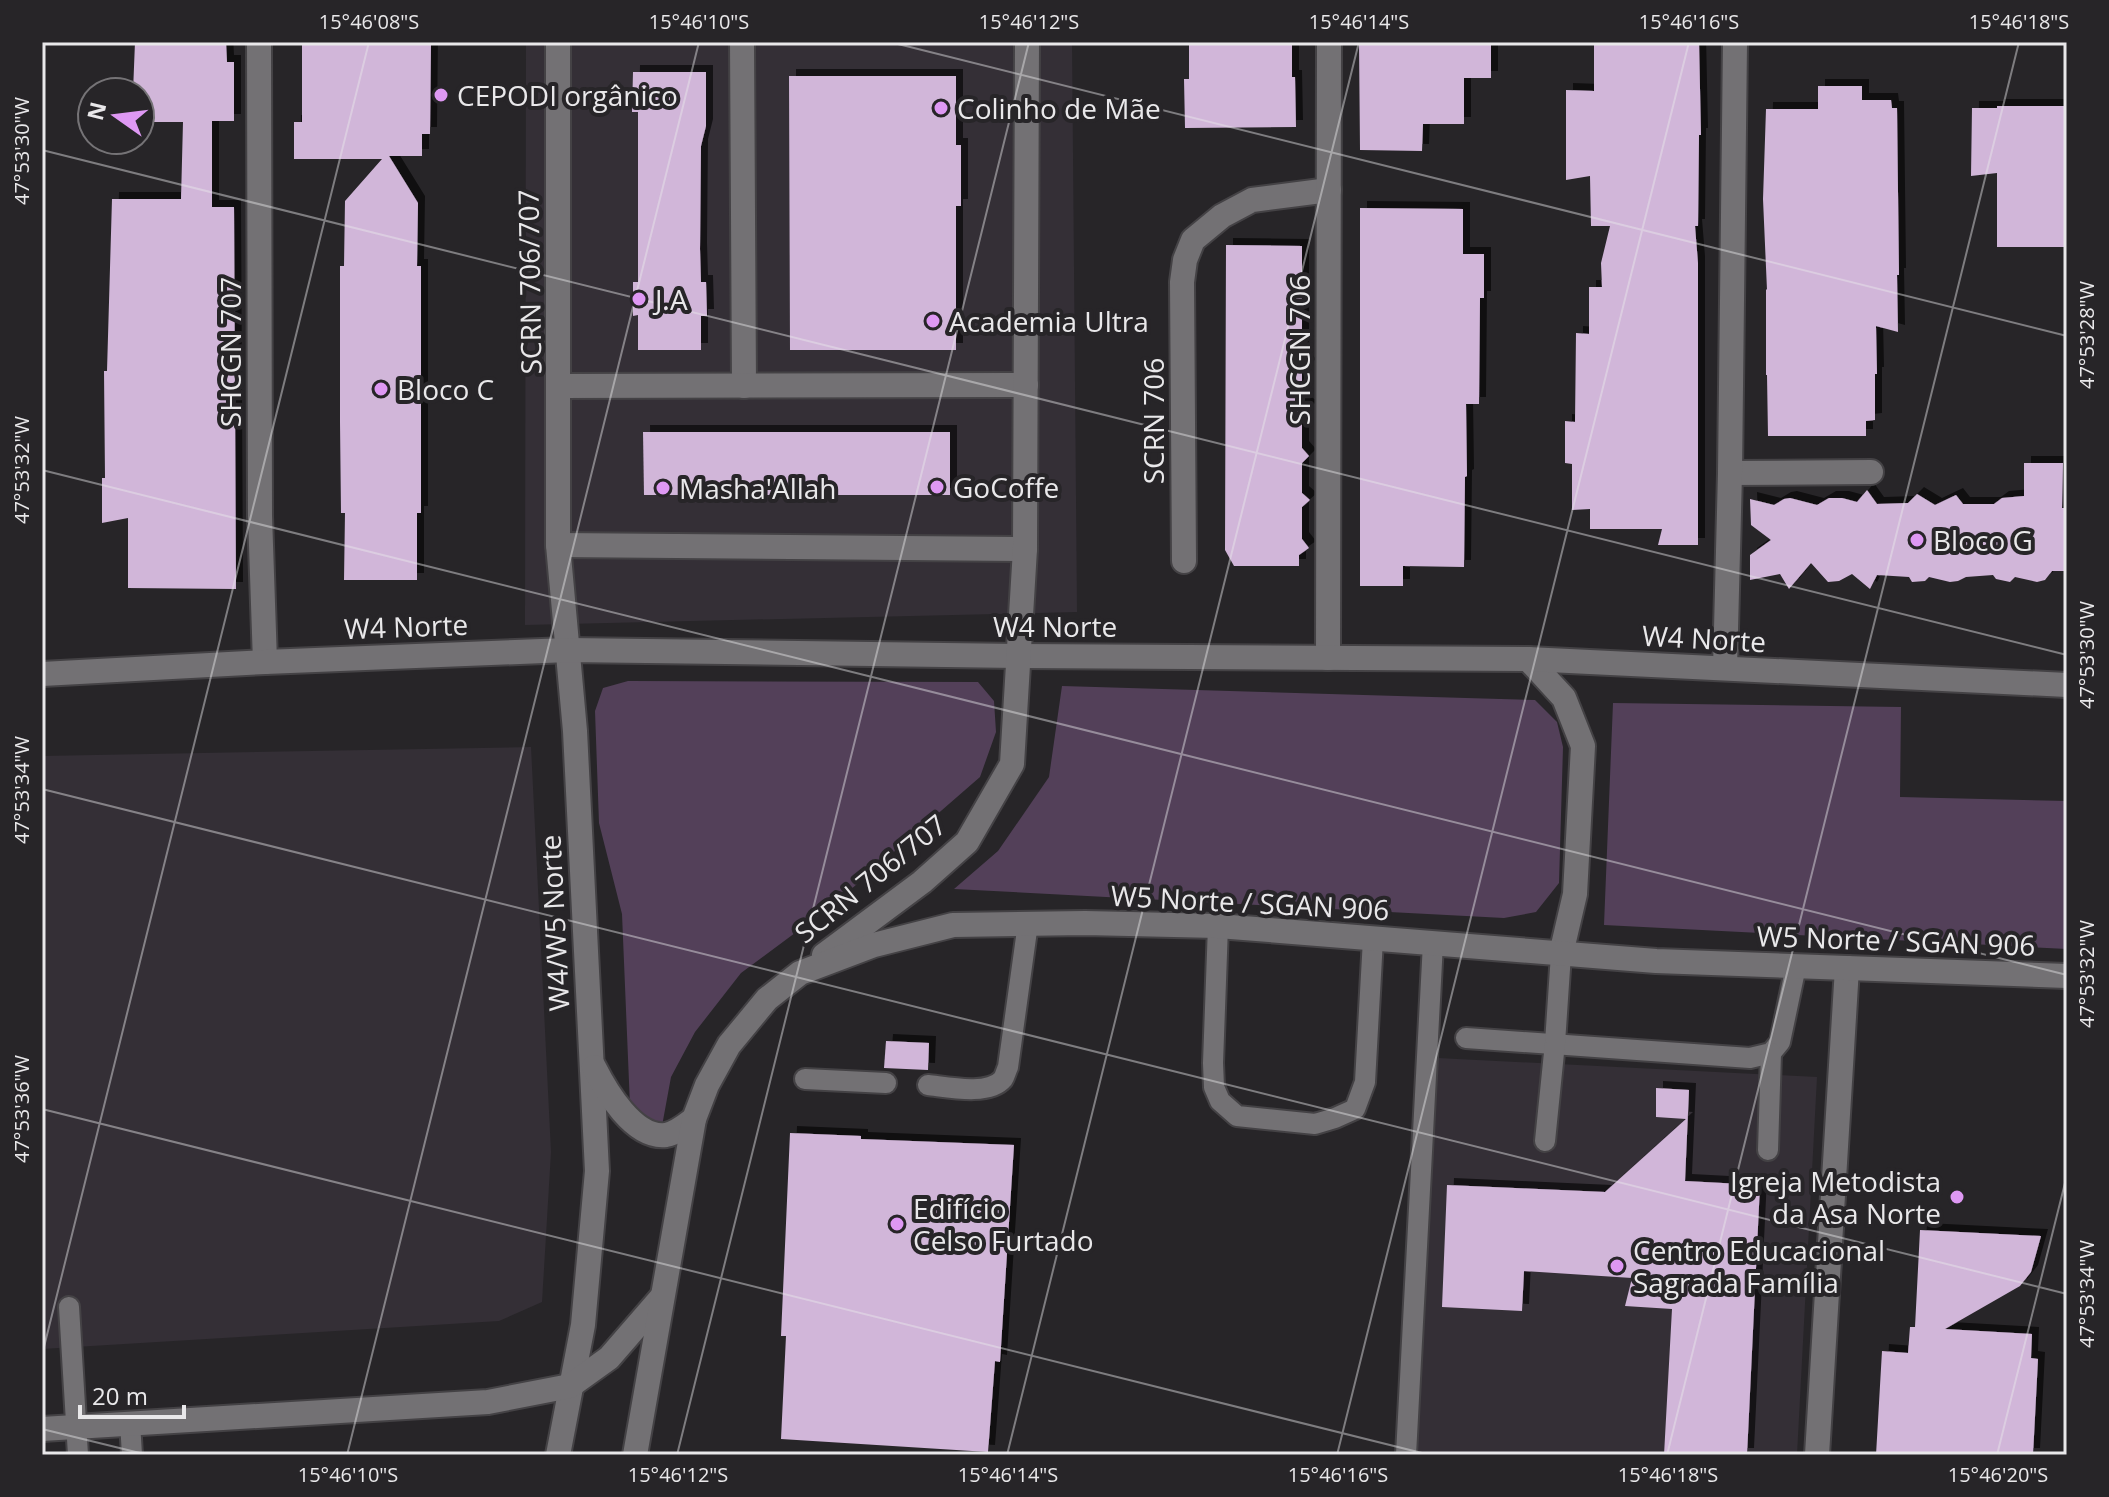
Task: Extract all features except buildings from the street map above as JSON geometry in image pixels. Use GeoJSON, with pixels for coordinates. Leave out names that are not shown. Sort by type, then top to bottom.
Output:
{"type":"FeatureCollection","features":[{"type":"Feature","properties":{"kind":"main road","name":"SHCGN 707"},"geometry":{"type":"LineString","coordinates":[[259,42],[260,516],[265,662]]}},
{"type":"Feature","properties":{"kind":"main road","name":"SCRN 706/707"},"geometry":{"type":"LineString","coordinates":[[558,42],[558,386],[1026,385]]}},
{"type":"Feature","properties":{"kind":"main road"},"geometry":{"type":"LineString","coordinates":[[742,42],[744,386]]}},
{"type":"Feature","properties":{"kind":"main road","name":"SCRN 706/707"},"geometry":{"type":"LineString","coordinates":[[800,973],[922,882],[967,842],[1012,764],[1025,549],[1027,42]]}},
{"type":"Feature","properties":{"kind":"main road","name":"SHCGN 706"},"geometry":{"type":"LineString","coordinates":[[1328,658],[1329,42]]}},
{"type":"Feature","properties":{"kind":"main road"},"geometry":{"type":"LineString","coordinates":[[1725,668],[1735,42]]}},
{"type":"Feature","properties":{"kind":"main road","name":"SCRN 706"},"geometry":{"type":"LineString","coordinates":[[1184,561],[1182,282],[1185,260],[1193,240],[1202,231],[1252,200],[1329,190]]}},
{"type":"Feature","properties":{"kind":"main road","name":"W4/W5 Norte"},"geometry":{"type":"LineString","coordinates":[[558,386],[558,545],[575,731],[597,1171],[583,1325],[558,1455]]}},
{"type":"Feature","properties":{"kind":"main road"},"geometry":{"type":"LineString","coordinates":[[1730,473],[1871,472]]}},
{"type":"Feature","properties":{"kind":"main road"},"geometry":{"type":"LineString","coordinates":[[558,545],[1025,549]]}},
{"type":"Feature","properties":{"kind":"main road","name":"W4 Norte"},"geometry":{"type":"LineString","coordinates":[[42,674],[568,650],[1528,659],[2067,685]]}},
{"type":"Feature","properties":{"kind":"main road"},"geometry":{"type":"LineString","coordinates":[[1528,659],[1564,698],[1583,746],[1575,894],[1561,954]]}},
{"type":"Feature","properties":{"kind":"main road","name":"W5 Norte / SGAN 906"},"geometry":{"type":"LineString","coordinates":[[662,1296],[694,1119],[707,1085],[729,1045],[767,999],[800,973],[874,945],[953,925],[1218,926],[1656,961],[2067,976]]}},
{"type":"Feature","properties":{"kind":"main road"},"geometry":{"type":"LineString","coordinates":[[1817,1455],[1847,968]]}},
{"type":"Feature","properties":{"kind":"main road"},"geometry":{"type":"LineString","coordinates":[[591,1062],[605,1090],[635,1124],[650,1133],[664,1135],[676,1132],[694,1119]]}},
{"type":"Feature","properties":{"kind":"main road"},"geometry":{"type":"LineString","coordinates":[[42,1429],[488,1402],[570,1386],[609,1358],[662,1296]]}},
{"type":"Feature","properties":{"kind":"main road"},"geometry":{"type":"LineString","coordinates":[[635,1455],[662,1296]]}},
{"type":"Feature","properties":{"kind":"lane"},"geometry":{"type":"LineString","coordinates":[[928,1085],[980,1089],[992,1087],[1003,1079],[1009,1058],[1028,923]]}},
{"type":"Feature","properties":{"kind":"lane"},"geometry":{"type":"LineString","coordinates":[[1218,926],[1213,1063],[1214,1087],[1220,1101],[1237,1116],[1315,1124],[1355,1109],[1365,1082],[1373,939]]}},
{"type":"Feature","properties":{"kind":"lane"},"geometry":{"type":"LineString","coordinates":[[1406,1455],[1433,943]]}},
{"type":"Feature","properties":{"kind":"lane"},"geometry":{"type":"LineString","coordinates":[[1545,1141],[1561,954]]}},
{"type":"Feature","properties":{"kind":"lane"},"geometry":{"type":"LineString","coordinates":[[1466,1038],[1750,1058],[1771,1053],[1780,1042],[1796,966]]}},
{"type":"Feature","properties":{"kind":"lane"},"geometry":{"type":"LineString","coordinates":[[1768,1150],[1771,1053]]}},
{"type":"Feature","properties":{"kind":"lane"},"geometry":{"type":"LineString","coordinates":[[805,1079],[886,1083]]}},
{"type":"Feature","properties":{"kind":"lane"},"geometry":{"type":"LineString","coordinates":[[69,1307],[78,1455]]}},
{"type":"Feature","properties":{"kind":"lane"},"geometry":{"type":"LineString","coordinates":[[130,1422],[132,1455]]}},
{"type":"Feature","properties":{"kind":"shaded area"},"geometry":{"type":"Polygon","coordinates":[[[526,42],[1072,42],[1077,612],[525,625],[526,42]]]}},
{"type":"Feature","properties":{"kind":"shaded area"},"geometry":{"type":"Polygon","coordinates":[[[628,681],[978,682],[994,701],[996,732],[980,777],[834,904],[741,973],[695,1032],[671,1077],[662,1126],[647,1126],[630,1106],[622,914],[599,823],[595,711],[603,688],[628,681]]]}},
{"type":"Feature","properties":{"kind":"shaded area"},"geometry":{"type":"Polygon","coordinates":[[[1062,686],[1535,700],[1557,722],[1563,747],[1559,883],[1536,912],[1504,918],[954,889],[998,851],[1049,777],[1062,686]]]}},
{"type":"Feature","properties":{"kind":"shaded area"},"geometry":{"type":"Polygon","coordinates":[[[1613,703],[1901,707],[1900,797],[2067,801],[2067,949],[1604,925],[1613,703]]]}},
{"type":"Feature","properties":{"kind":"shaded area"},"geometry":{"type":"Polygon","coordinates":[[[531,747],[551,1152],[542,1302],[499,1321],[42,1349],[42,756],[531,747]]]}},
{"type":"Feature","properties":{"kind":"shaded area","name":"Centro Educacional Sagrada Família"},"geometry":{"type":"Polygon","coordinates":[[[1438,1058],[1817,1077],[1797,1455],[1417,1455],[1438,1058]]]}},
{"type":"Feature","properties":{"kind":"place","name":"CEPODI orgânico"},"geometry":{"type":"Point","coordinates":[441,95]}},
{"type":"Feature","properties":{"kind":"place","name":"Colinho de Mãe"},"geometry":{"type":"Point","coordinates":[941,108]}},
{"type":"Feature","properties":{"kind":"place","name":"J.A"},"geometry":{"type":"Point","coordinates":[639,299]}},
{"type":"Feature","properties":{"kind":"place","name":"Academia Ultra"},"geometry":{"type":"Point","coordinates":[933,321]}},
{"type":"Feature","properties":{"kind":"place","name":"Bloco C"},"geometry":{"type":"Point","coordinates":[381,389]}},
{"type":"Feature","properties":{"kind":"place","name":"GoCoffe"},"geometry":{"type":"Point","coordinates":[937,487]}},
{"type":"Feature","properties":{"kind":"place","name":"Masha'Allah"},"geometry":{"type":"Point","coordinates":[663,488]}},
{"type":"Feature","properties":{"kind":"place","name":"Bloco G"},"geometry":{"type":"Point","coordinates":[1917,540]}},
{"type":"Feature","properties":{"kind":"place","name":"Igreja Metodista da Asa Norte"},"geometry":{"type":"Point","coordinates":[1957,1197]}},
{"type":"Feature","properties":{"kind":"place","name":"Edifício Celso Furtado"},"geometry":{"type":"Point","coordinates":[897,1224]}},
{"type":"Feature","properties":{"kind":"place","name":"Centro Educacional Sagrada Família"},"geometry":{"type":"Point","coordinates":[1617,1266]}}]}
